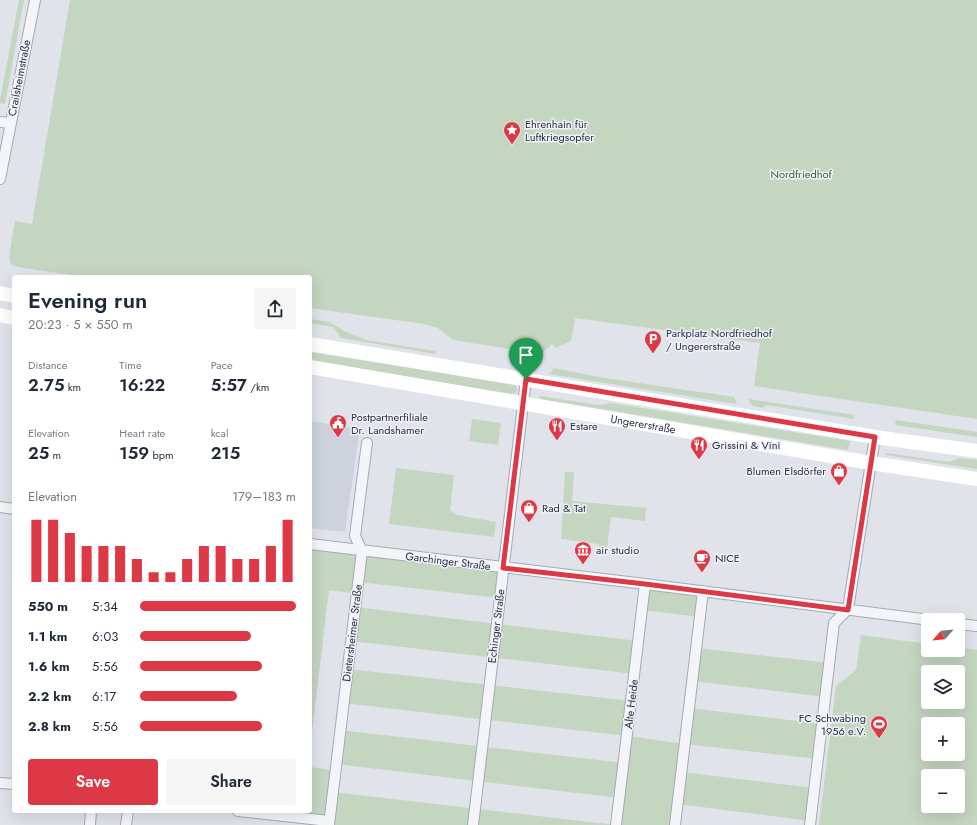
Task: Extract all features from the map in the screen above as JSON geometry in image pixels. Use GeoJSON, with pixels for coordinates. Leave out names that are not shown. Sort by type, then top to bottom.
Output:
{"type":"FeatureCollection","features":[{"type":"Feature","properties":{"kind":"main road"},"geometry":{"type":"LineString","coordinates":[[0,293],[12,296]]}},
{"type":"Feature","properties":{"kind":"main road"},"geometry":{"type":"LineString","coordinates":[[0,315],[12,318]]}},
{"type":"Feature","properties":{"kind":"main road"},"geometry":{"type":"LineString","coordinates":[[312,344],[875,437],[977,451]]}},
{"type":"Feature","properties":{"kind":"main road","name":"Ungererstraße"},"geometry":{"type":"LineString","coordinates":[[312,367],[522,402],[871,463],[977,479]]}},
{"type":"Feature","properties":{"kind":"street","name":"Crailsheimstraße"},"geometry":{"type":"LineString","coordinates":[[0,179],[35,0]]}},
{"type":"Feature","properties":{"kind":"street"},"geometry":{"type":"LineString","coordinates":[[0,122],[11,123]]}},
{"type":"Feature","properties":{"kind":"street","name":"Echinger Straße"},"geometry":{"type":"LineString","coordinates":[[472,825],[522,402],[526,379]]}},
{"type":"Feature","properties":{"kind":"street"},"geometry":{"type":"LineString","coordinates":[[810,825],[834,623],[848,610],[875,437]]}},
{"type":"Feature","properties":{"kind":"street","name":"Dietersheimer Straße"},"geometry":{"type":"LineString","coordinates":[[329,823],[362,551],[355,536],[367,443]]}},
{"type":"Feature","properties":{"kind":"street"},"geometry":{"type":"LineString","coordinates":[[0,507],[12,509]]}},
{"type":"Feature","properties":{"kind":"street","name":"Garchinger Straße"},"geometry":{"type":"LineString","coordinates":[[312,544],[921,619]]}},
{"type":"Feature","properties":{"kind":"street","name":"Alte Heide"},"geometry":{"type":"LineString","coordinates":[[616,825],[645,584]]}},
{"type":"Feature","properties":{"kind":"street"},"geometry":{"type":"LineString","coordinates":[[675,825],[703,591]]}},
{"type":"Feature","properties":{"kind":"street"},"geometry":{"type":"LineString","coordinates":[[965,625],[977,626]]}},
{"type":"Feature","properties":{"kind":"street"},"geometry":{"type":"LineString","coordinates":[[0,783],[12,784]]}},
{"type":"Feature","properties":{"kind":"street"},"geometry":{"type":"LineString","coordinates":[[90,825],[91,813]]}},
{"type":"Feature","properties":{"kind":"street"},"geometry":{"type":"LineString","coordinates":[[126,825],[128,813]]}},
{"type":"Feature","properties":{"kind":"street"},"geometry":{"type":"LineString","coordinates":[[253,813],[329,823]]}},
{"type":"Feature","properties":{"kind":"shaded area"},"geometry":{"type":"Polygon","coordinates":[[[312,421],[360,429],[345,532],[312,528],[312,421]]]}},
{"type":"Feature","properties":{"kind":"green space"},"geometry":{"type":"Polygon","coordinates":[[[19,0],[24,0],[5,104],[0,103],[0,100],[19,0]]]}},
{"type":"Feature","properties":{"kind":"green space","name":"Nordfriedhof"},"geometry":{"type":"Polygon","coordinates":[[[70,0],[977,0],[977,419],[754,386],[760,343],[575,318],[571,341],[555,348],[552,344],[541,354],[453,340],[438,328],[424,324],[312,308],[312,275],[72,275],[18,267],[10,262],[10,248],[15,221],[32,224],[70,0]]]}},
{"type":"Feature","properties":{"kind":"green space"},"geometry":{"type":"Polygon","coordinates":[[[312,319],[330,322],[344,331],[366,340],[436,351],[435,354],[341,338],[333,327],[312,323],[312,319]]]}},
{"type":"Feature","properties":{"kind":"green space"},"geometry":{"type":"Polygon","coordinates":[[[312,352],[515,385],[517,392],[511,394],[312,361],[312,352]]]}},
{"type":"Feature","properties":{"kind":"green space"},"geometry":{"type":"Polygon","coordinates":[[[554,368],[598,377],[734,397],[737,404],[549,374],[554,368]]]}},
{"type":"Feature","properties":{"kind":"green space"},"geometry":{"type":"Polygon","coordinates":[[[539,397],[600,405],[611,403],[850,441],[848,450],[541,399],[539,397]]]}},
{"type":"Feature","properties":{"kind":"green space"},"geometry":{"type":"Polygon","coordinates":[[[748,399],[854,415],[854,419],[767,405],[760,408],[752,405],[748,399]]]}},
{"type":"Feature","properties":{"kind":"green space"},"geometry":{"type":"Polygon","coordinates":[[[472,419],[501,423],[498,445],[469,441],[472,419]]]}},
{"type":"Feature","properties":{"kind":"green space"},"geometry":{"type":"Polygon","coordinates":[[[896,420],[977,432],[977,437],[895,425],[896,420]]]}},
{"type":"Feature","properties":{"kind":"green space"},"geometry":{"type":"Polygon","coordinates":[[[887,453],[949,462],[960,458],[977,460],[977,469],[885,455],[887,453]]]}},
{"type":"Feature","properties":{"kind":"green space"},"geometry":{"type":"Polygon","coordinates":[[[396,468],[454,475],[450,510],[457,515],[496,522],[494,537],[389,524],[396,468]]]}},
{"type":"Feature","properties":{"kind":"green space"},"geometry":{"type":"Polygon","coordinates":[[[565,472],[574,472],[572,501],[646,508],[645,521],[611,517],[607,548],[599,547],[599,544],[561,539],[565,472]]]}},
{"type":"Feature","properties":{"kind":"green space"},"geometry":{"type":"Polygon","coordinates":[[[312,548],[503,568],[499,598],[359,582],[357,594],[329,590],[312,732],[312,548]]]}},
{"type":"Feature","properties":{"kind":"green space"},"geometry":{"type":"Polygon","coordinates":[[[645,584],[703,591],[700,617],[642,610],[645,584]]]}},
{"type":"Feature","properties":{"kind":"green space"},"geometry":{"type":"Polygon","coordinates":[[[356,607],[638,641],[635,674],[351,641],[356,607]]]}},
{"type":"Feature","properties":{"kind":"green space","name":"FC Schwabing 1956 e.V."},"geometry":{"type":"Polygon","coordinates":[[[861,635],[921,643],[921,657],[965,657],[965,648],[977,650],[977,825],[819,825],[836,686],[856,670],[861,635]]]}},
{"type":"Feature","properties":{"kind":"green space"},"geometry":{"type":"Polygon","coordinates":[[[696,648],[829,663],[825,697],[693,681],[696,648]]]}},
{"type":"Feature","properties":{"kind":"green space"},"geometry":{"type":"Polygon","coordinates":[[[348,669],[631,701],[627,736],[343,703],[348,669]]]}},
{"type":"Feature","properties":{"kind":"green space"},"geometry":{"type":"Polygon","coordinates":[[[690,708],[822,724],[817,759],[685,744],[690,708]]]}},
{"type":"Feature","properties":{"kind":"green space"},"geometry":{"type":"Polygon","coordinates":[[[340,730],[624,763],[627,736],[685,744],[682,772],[814,788],[810,821],[678,804],[675,825],[616,825],[619,798],[336,764],[340,730]]]}},
{"type":"Feature","properties":{"kind":"green space"},"geometry":{"type":"Polygon","coordinates":[[[312,767],[332,770],[333,792],[616,825],[329,825],[287,816],[287,813],[312,813],[312,767]]]}},
{"type":"Feature","properties":{"kind":"place","name":"Ehrenhain für Luftkriegsopfer"},"geometry":{"type":"Point","coordinates":[512,145]}},
{"type":"Feature","properties":{"kind":"place","name":"Parkplatz Nordfriedhof / Ungererstraße"},"geometry":{"type":"Point","coordinates":[653,354]}},
{"type":"Feature","properties":{"kind":"place","name":"Postpartnerfiliale Dr. Landshamer"},"geometry":{"type":"Point","coordinates":[338,438]}},
{"type":"Feature","properties":{"kind":"place","name":"Estare"},"geometry":{"type":"Point","coordinates":[557,441]}},
{"type":"Feature","properties":{"kind":"place","name":"Grissini & Vini"},"geometry":{"type":"Point","coordinates":[699,460]}},
{"type":"Feature","properties":{"kind":"place","name":"Blumen Elsdörfer"},"geometry":{"type":"Point","coordinates":[839,486]}},
{"type":"Feature","properties":{"kind":"place","name":"Rad & Tat"},"geometry":{"type":"Point","coordinates":[529,523]}},
{"type":"Feature","properties":{"kind":"place","name":"air studio"},"geometry":{"type":"Point","coordinates":[583,565]}},
{"type":"Feature","properties":{"kind":"place","name":"NICE"},"geometry":{"type":"Point","coordinates":[702,573]}},
{"type":"Feature","properties":{"kind":"place","name":"FC Schwabing 1956 e.V."},"geometry":{"type":"Point","coordinates":[879,739]}},
{"type":"Feature","properties":{"kind":"route"},"geometry":{"type":"LineString","coordinates":[[526,379],[875,437],[848,610],[645,584],[503,568],[526,379]]}}]}
